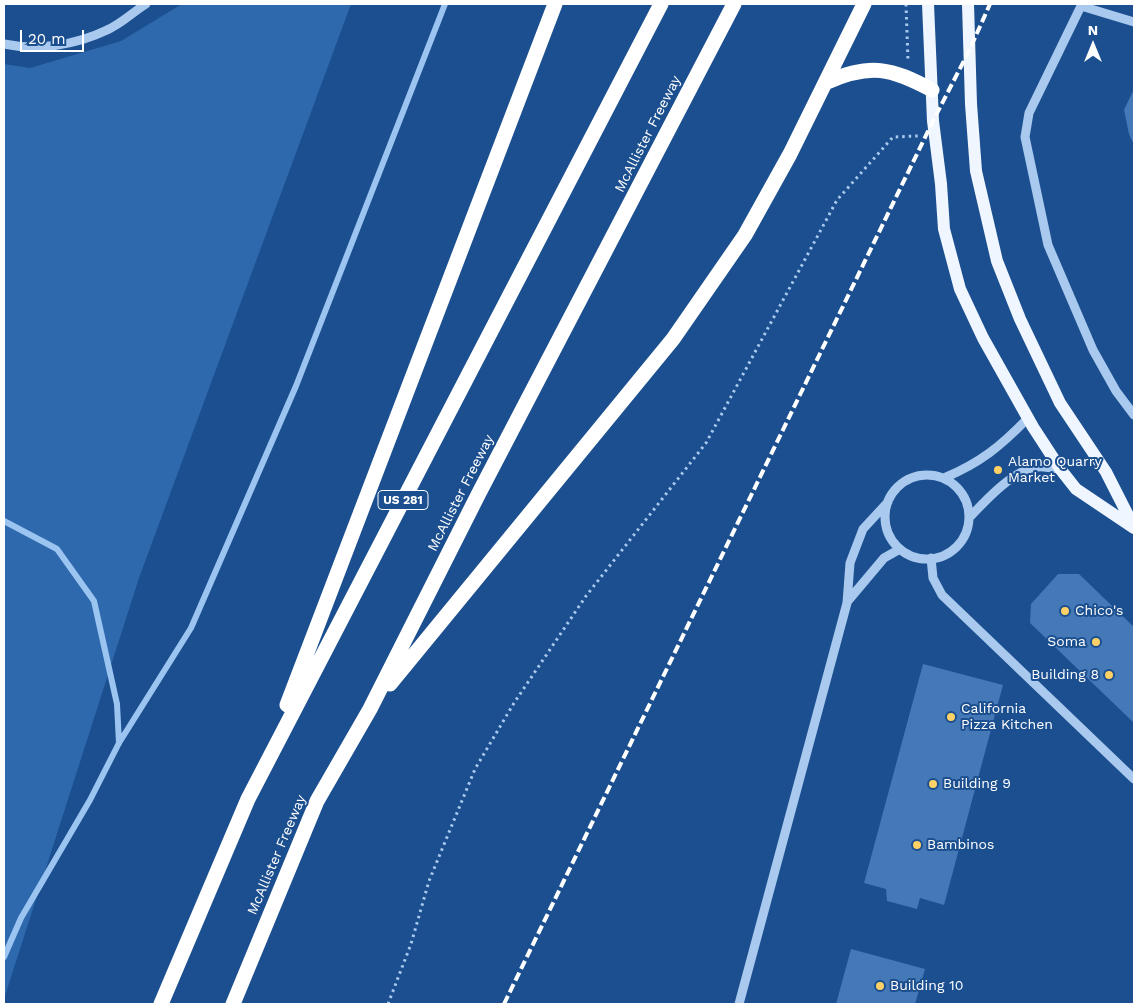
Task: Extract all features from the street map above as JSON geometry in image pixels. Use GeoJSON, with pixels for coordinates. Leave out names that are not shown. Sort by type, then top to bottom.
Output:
{"type":"FeatureCollection","features":[{"type":"Feature","properties":{"kind":"highway"},"geometry":{"type":"LineString","coordinates":[[261,774],[555,4]]}},
{"type":"Feature","properties":{"kind":"highway","name":"US 281"},"geometry":{"type":"LineString","coordinates":[[161,1004],[248,799],[661,4]]}},
{"type":"Feature","properties":{"kind":"highway","name":"McAllister Freeway"},"geometry":{"type":"LineString","coordinates":[[233,1004],[317,801],[370,709],[479,493],[734,4]]}},
{"type":"Feature","properties":{"kind":"highway"},"geometry":{"type":"LineString","coordinates":[[370,709],[672,339],[745,235],[790,154],[864,4]]}},
{"type":"Feature","properties":{"kind":"highway"},"geometry":{"type":"LineString","coordinates":[[827,82],[852,71],[876,70],[896,73],[932,90]]}},
{"type":"Feature","properties":{"kind":"main road"},"geometry":{"type":"LineString","coordinates":[[928,4],[935,135],[944,229],[960,289],[982,338],[1028,418],[1061,470],[1076,489],[1134,528]]}},
{"type":"Feature","properties":{"kind":"main road"},"geometry":{"type":"LineString","coordinates":[[968,4],[971,104],[976,171],[997,261],[1020,319],[1060,403],[1106,472],[1134,528]]}},
{"type":"Feature","properties":{"kind":"street"},"geometry":{"type":"LineString","coordinates":[[4,44],[38,48],[60,45],[107,30],[146,4]]}},
{"type":"Feature","properties":{"kind":"street"},"geometry":{"type":"LineString","coordinates":[[1134,22],[1081,6],[1030,113],[1025,137],[1048,245],[1093,350],[1116,391],[1134,416]]}},
{"type":"Feature","properties":{"kind":"street"},"geometry":{"type":"LineString","coordinates":[[944,478],[970,468],[1002,446],[1028,418]]}},
{"type":"Feature","properties":{"kind":"street"},"geometry":{"type":"LineString","coordinates":[[969,518],[989,496],[1011,479],[1037,466],[1061,470]]}},
{"type":"Feature","properties":{"kind":"street"},"geometry":{"type":"LineString","coordinates":[[739,1004],[847,602],[850,563],[863,529],[888,502],[897,487],[911,478],[928,475],[944,478],[957,488],[966,502],[969,518],[967,532],[960,543],[950,552],[931,558],[912,556],[893,542],[885,522],[888,502]]}},
{"type":"Feature","properties":{"kind":"street"},"geometry":{"type":"LineString","coordinates":[[847,602],[884,558],[900,549]]}},
{"type":"Feature","properties":{"kind":"street"},"geometry":{"type":"LineString","coordinates":[[931,558],[933,578],[942,595],[1134,779]]}},
{"type":"Feature","properties":{"kind":"path"},"geometry":{"type":"LineString","coordinates":[[906,4],[908,64]]}},
{"type":"Feature","properties":{"kind":"path"},"geometry":{"type":"LineString","coordinates":[[388,1004],[411,944],[429,881],[475,768],[514,704],[586,596],[706,443],[837,200],[893,137],[935,135]]}},
{"type":"Feature","properties":{"kind":"shaded area"},"geometry":{"type":"Polygon","coordinates":[[[182,4],[351,4],[139,578],[4,999],[4,64],[30,68],[121,41],[182,4]]]}},
{"type":"Feature","properties":{"kind":"building"},"geometry":{"type":"Polygon","coordinates":[[[1134,89],[1134,145],[1129,134],[1124,110],[1134,89]]]}},
{"type":"Feature","properties":{"kind":"building","name":"Building 8"},"geometry":{"type":"Polygon","coordinates":[[[1058,574],[1079,574],[1134,627],[1134,723],[1030,623],[1031,604],[1058,574]]]}},
{"type":"Feature","properties":{"kind":"building","name":"Building 9"},"geometry":{"type":"Polygon","coordinates":[[[923,664],[1003,685],[944,905],[920,898],[917,909],[887,901],[886,889],[864,883],[923,664]]]}},
{"type":"Feature","properties":{"kind":"building","name":"Building 10"},"geometry":{"type":"Polygon","coordinates":[[[851,949],[925,969],[915,1004],[836,1004],[851,949]]]}},
{"type":"Feature","properties":{"kind":"waterway"},"geometry":{"type":"LineString","coordinates":[[4,957],[21,918],[90,800],[119,743],[191,628],[296,386],[445,4]]}},
{"type":"Feature","properties":{"kind":"waterway"},"geometry":{"type":"LineString","coordinates":[[4,521],[57,549],[94,601],[117,704],[119,743]]}},
{"type":"Feature","properties":{"kind":"railway"},"geometry":{"type":"LineString","coordinates":[[504,1004],[933,121],[969,51],[990,4]]}},
{"type":"Feature","properties":{"kind":"place","name":"Alamo Quarry Market"},"geometry":{"type":"Point","coordinates":[998,470]}},
{"type":"Feature","properties":{"kind":"place","name":"Chico's"},"geometry":{"type":"Point","coordinates":[1065,611]}},
{"type":"Feature","properties":{"kind":"place","name":"Soma"},"geometry":{"type":"Point","coordinates":[1096,642]}},
{"type":"Feature","properties":{"kind":"place","name":"Building 8"},"geometry":{"type":"Point","coordinates":[1109,675]}},
{"type":"Feature","properties":{"kind":"place","name":"California Pizza Kitchen"},"geometry":{"type":"Point","coordinates":[951,717]}},
{"type":"Feature","properties":{"kind":"place","name":"Building 9"},"geometry":{"type":"Point","coordinates":[933,784]}},
{"type":"Feature","properties":{"kind":"place","name":"Bambinos"},"geometry":{"type":"Point","coordinates":[917,845]}},
{"type":"Feature","properties":{"kind":"place","name":"Building 10"},"geometry":{"type":"Point","coordinates":[880,986]}}]}
